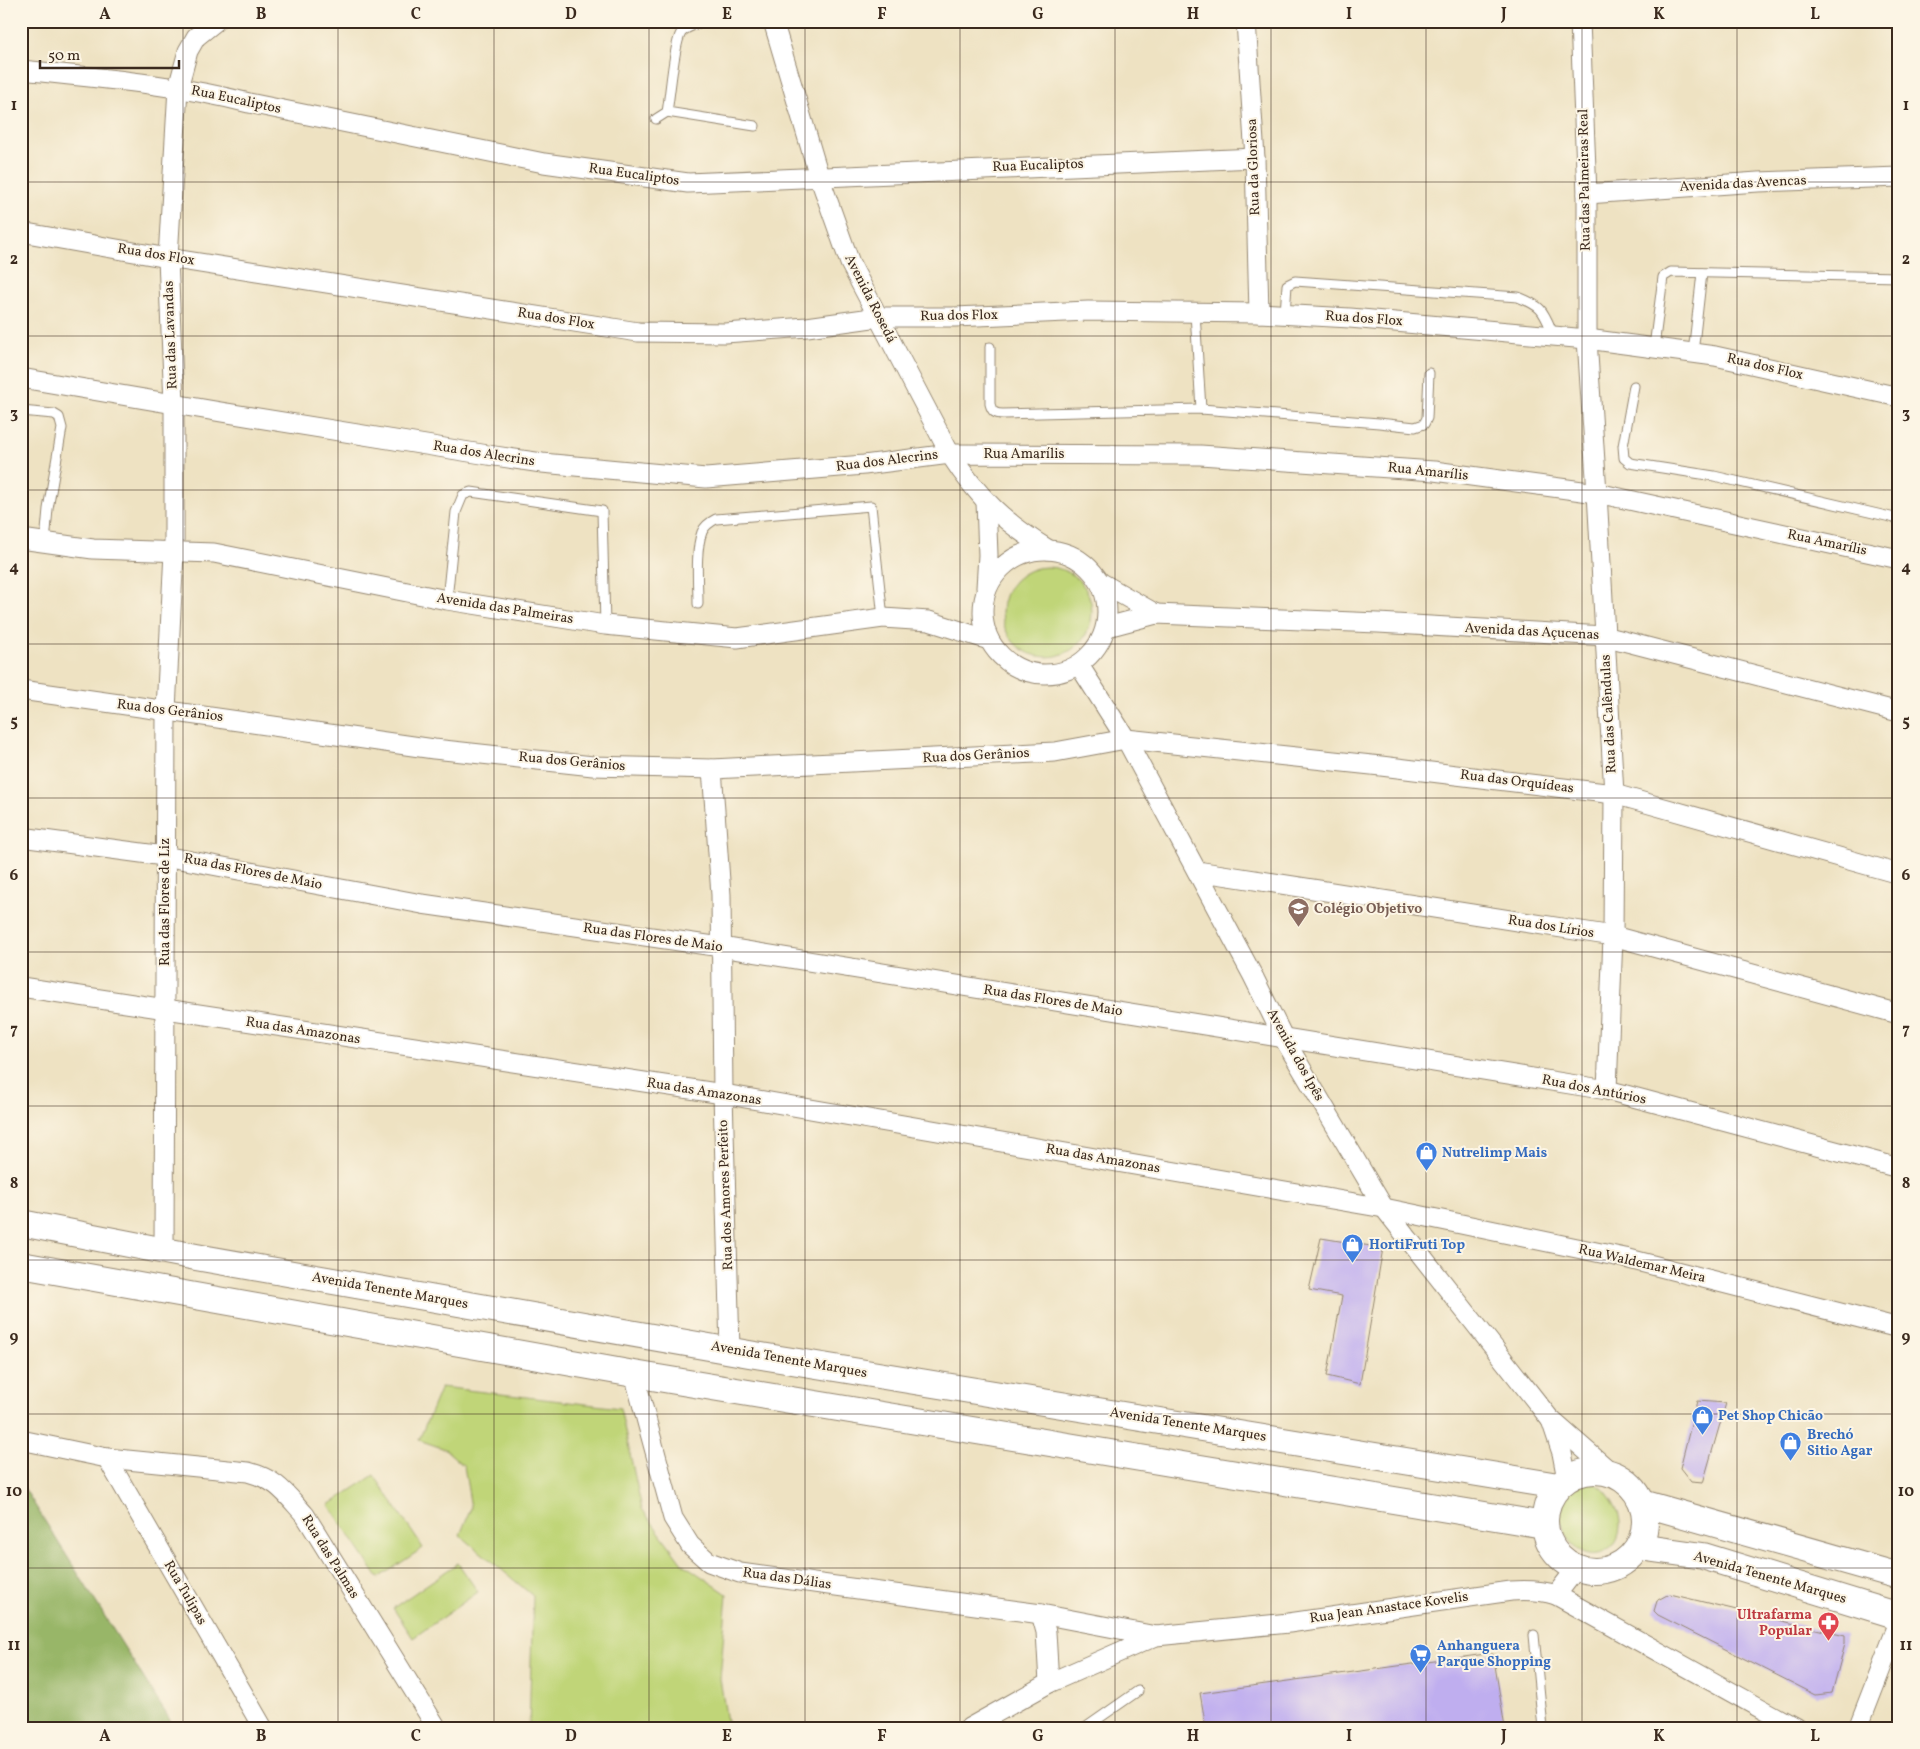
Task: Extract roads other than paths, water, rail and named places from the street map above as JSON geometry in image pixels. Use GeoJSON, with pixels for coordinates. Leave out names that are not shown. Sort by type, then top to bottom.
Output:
{"type":"FeatureCollection","features":[{"type":"Feature","properties":{"kind":"main road","name":"Avenida Tenente Marques"},"geometry":{"type":"LineString","coordinates":[[21,1223],[164,1251],[730,1350],[1563,1482],[1590,1471],[1614,1474]]}},
{"type":"Feature","properties":{"kind":"main road"},"geometry":{"type":"LineString","coordinates":[[21,1265],[634,1374],[1544,1525]]}},
{"type":"Feature","properties":{"kind":"main road"},"geometry":{"type":"LineString","coordinates":[[1563,1482],[1550,1498],[1545,1511],[1544,1525],[1547,1539],[1563,1562],[1576,1569],[1590,1572],[1611,1569],[1630,1558],[1639,1546],[1644,1532],[1645,1518],[1642,1503],[1631,1486],[1614,1474]]}},
{"type":"Feature","properties":{"kind":"main road"},"geometry":{"type":"LineString","coordinates":[[1642,1503],[1899,1576]]}},
{"type":"Feature","properties":{"kind":"main road","name":"Avenida Tenente Marques"},"geometry":{"type":"LineString","coordinates":[[1639,1546],[1703,1556],[1899,1616]]}},
{"type":"Feature","properties":{"kind":"street","name":"Rua das Lavandas"},"geometry":{"type":"LineString","coordinates":[[174,552],[174,404],[168,258],[178,88],[188,51],[196,37],[216,21]]}},
{"type":"Feature","properties":{"kind":"street","name":"Avenida Rosedá"},"geometry":{"type":"LineString","coordinates":[[773,21],[819,176],[850,263],[950,454],[968,480],[986,502],[1019,531],[1049,550]]}},
{"type":"Feature","properties":{"kind":"street","name":"Rua da Gloriosa"},"geometry":{"type":"LineString","coordinates":[[1246,21],[1255,158],[1258,313]]}},
{"type":"Feature","properties":{"kind":"street","name":"Rua das Palmeiras Real"},"geometry":{"type":"LineString","coordinates":[[1580,21],[1587,194],[1587,339]]}},
{"type":"Feature","properties":{"kind":"street","name":"Rua Eucaliptos"},"geometry":{"type":"LineString","coordinates":[[21,70],[216,94],[250,103],[544,163],[688,183],[1255,158]]}},
{"type":"Feature","properties":{"kind":"street","name":"Avenida das Avencas"},"geometry":{"type":"LineString","coordinates":[[1587,194],[1758,182],[1899,177]]}},
{"type":"Feature","properties":{"kind":"street","name":"Rua dos Flox"},"geometry":{"type":"LineString","coordinates":[[21,232],[168,258],[638,332],[725,333],[807,327],[879,317],[1088,311],[1285,314],[1587,339],[1694,353],[1899,397]]}},
{"type":"Feature","properties":{"kind":"street","name":"Rua das Calêndulas"},"geometry":{"type":"LineString","coordinates":[[1587,339],[1614,794],[1613,936],[1607,1090]]}},
{"type":"Feature","properties":{"kind":"street","name":"Rua dos Alecrins"},"geometry":{"type":"LineString","coordinates":[[21,378],[542,463],[706,478],[864,465],[950,454]]}},
{"type":"Feature","properties":{"kind":"street","name":"Rua Amarílis"},"geometry":{"type":"LineString","coordinates":[[950,454],[1200,455],[1434,471],[1597,493],[1899,558]]}},
{"type":"Feature","properties":{"kind":"street"},"geometry":{"type":"LineString","coordinates":[[986,502],[988,555],[986,591],[982,608],[989,640],[998,654],[1011,665],[1027,672],[1043,675],[1062,673],[1079,665],[1093,653],[1107,627],[1108,611],[1106,596],[1100,582],[1079,559],[1064,553],[1049,550],[1033,551],[1019,556],[1005,564],[994,576],[986,591]]}},
{"type":"Feature","properties":{"kind":"street","name":"Avenida das Palmeiras"},"geometry":{"type":"LineString","coordinates":[[21,539],[92,549],[214,553],[448,600],[605,625],[737,638],[883,618],[928,620],[989,640]]}},
{"type":"Feature","properties":{"kind":"street","name":"Rua das Flores de Liz"},"geometry":{"type":"LineString","coordinates":[[164,1251],[166,710],[174,552]]}},
{"type":"Feature","properties":{"kind":"street","name":"Avenida das Açucenas"},"geometry":{"type":"LineString","coordinates":[[1100,582],[1156,614]]}},
{"type":"Feature","properties":{"kind":"street","name":"Avenida das Açucenas"},"geometry":{"type":"LineString","coordinates":[[1107,627],[1156,614],[1378,623],[1604,636],[1899,712]]}},
{"type":"Feature","properties":{"kind":"street","name":"Avenida dos Ipês"},"geometry":{"type":"LineString","coordinates":[[1079,665],[1126,739],[1254,976],[1284,1039],[1384,1208],[1550,1419],[1614,1474]]}},
{"type":"Feature","properties":{"kind":"street","name":"Rua dos Gerânios"},"geometry":{"type":"LineString","coordinates":[[21,690],[434,749],[593,766],[712,769],[1055,752],[1126,739]]}},
{"type":"Feature","properties":{"kind":"street","name":"Rua das Orquídeas"},"geometry":{"type":"LineString","coordinates":[[1126,739],[1381,766],[1614,794],[1899,874]]}},
{"type":"Feature","properties":{"kind":"street","name":"Rua dos Amores Perfeito"},"geometry":{"type":"LineString","coordinates":[[712,769],[721,895],[730,1350]]}},
{"type":"Feature","properties":{"kind":"street","name":"Rua das Flores de Maio"},"geometry":{"type":"LineString","coordinates":[[21,837],[164,856],[422,904],[721,948],[1284,1039]]}},
{"type":"Feature","properties":{"kind":"street","name":"Rua dos Lírios"},"geometry":{"type":"LineString","coordinates":[[1197,871],[1613,936],[1899,1014]]}},
{"type":"Feature","properties":{"kind":"street","name":"Rua das Amazonas"},"geometry":{"type":"LineString","coordinates":[[21,987],[724,1094],[1384,1208]]}},
{"type":"Feature","properties":{"kind":"street","name":"Rua dos Antúrios"},"geometry":{"type":"LineString","coordinates":[[1284,1039],[1607,1090],[1899,1168]]}},
{"type":"Feature","properties":{"kind":"street","name":"Rua Waldemar Meira"},"geometry":{"type":"LineString","coordinates":[[1384,1208],[1625,1258],[1899,1328]]}},
{"type":"Feature","properties":{"kind":"street","name":"Rua das Dálias"},"geometry":{"type":"LineString","coordinates":[[634,1374],[673,1518],[690,1545],[709,1562],[740,1573],[1041,1614],[1156,1636]]}},
{"type":"Feature","properties":{"kind":"street","name":"Avenida dos Ipês"},"geometry":{"type":"LineString","coordinates":[[1550,1419],[1562,1453],[1563,1482]]}},
{"type":"Feature","properties":{"kind":"street","name":"Rua das Palmas"},"geometry":{"type":"LineString","coordinates":[[21,1440],[107,1458],[248,1472],[264,1476],[278,1485],[305,1515],[437,1728]]}},
{"type":"Feature","properties":{"kind":"street","name":"Rua Tulipas"},"geometry":{"type":"LineString","coordinates":[[107,1458],[263,1728]]}},
{"type":"Feature","properties":{"kind":"street"},"geometry":{"type":"LineString","coordinates":[[1556,1595],[1576,1569]]}},
{"type":"Feature","properties":{"kind":"street","name":"Rua Jean Anastace Kovelis"},"geometry":{"type":"LineString","coordinates":[[969,1728],[1049,1683],[1156,1636],[1289,1623],[1511,1591],[1545,1591],[1556,1595],[1796,1728]]}},
{"type":"Feature","properties":{"kind":"street"},"geometry":{"type":"LineString","coordinates":[[1041,1614],[1046,1632],[1049,1683]]}},
{"type":"Feature","properties":{"kind":"street"},"geometry":{"type":"LineString","coordinates":[[1858,1728],[1899,1622]]}},
{"type":"Feature","properties":{"kind":"lane"},"geometry":{"type":"LineString","coordinates":[[667,112],[677,44],[682,33],[688,28],[706,21]]}},
{"type":"Feature","properties":{"kind":"lane"},"geometry":{"type":"LineString","coordinates":[[656,119],[667,112],[755,126]]}},
{"type":"Feature","properties":{"kind":"lane"},"geometry":{"type":"LineString","coordinates":[[1654,348],[1663,277],[1672,272],[1899,277]]}},
{"type":"Feature","properties":{"kind":"lane"},"geometry":{"type":"LineString","coordinates":[[1694,353],[1702,273]]}},
{"type":"Feature","properties":{"kind":"lane"},"geometry":{"type":"LineString","coordinates":[[1285,314],[1287,285],[1295,281],[1518,297],[1541,308],[1554,336]]}},
{"type":"Feature","properties":{"kind":"lane"},"geometry":{"type":"LineString","coordinates":[[1195,312],[1201,409]]}},
{"type":"Feature","properties":{"kind":"lane"},"geometry":{"type":"LineString","coordinates":[[990,348],[990,404],[991,410],[995,414],[1201,409],[1420,427],[1427,418],[1429,373]]}},
{"type":"Feature","properties":{"kind":"lane"},"geometry":{"type":"LineString","coordinates":[[1634,386],[1622,446],[1624,458],[1630,463],[1714,476],[1899,519]]}},
{"type":"Feature","properties":{"kind":"lane"},"geometry":{"type":"LineString","coordinates":[[21,411],[54,414],[59,417],[62,428],[48,509],[45,542]]}},
{"type":"Feature","properties":{"kind":"lane"},"geometry":{"type":"LineString","coordinates":[[448,600],[456,512],[463,496],[471,492],[602,511],[605,625]]}},
{"type":"Feature","properties":{"kind":"lane"},"geometry":{"type":"LineString","coordinates":[[698,604],[699,544],[703,531],[709,522],[716,519],[871,506],[883,618]]}},
{"type":"Feature","properties":{"kind":"lane"},"geometry":{"type":"LineString","coordinates":[[1534,1635],[1543,1728]]}},
{"type":"Feature","properties":{"kind":"lane"},"geometry":{"type":"LineString","coordinates":[[1085,1728],[1138,1691]]}},
{"type":"Feature","properties":{"kind":"place","name":"Colégio Objetivo"},"geometry":{"type":"Point","coordinates":[1298,928]}},
{"type":"Feature","properties":{"kind":"place","name":"Nutrelimp Mais"},"geometry":{"type":"Point","coordinates":[1426,1172]}},
{"type":"Feature","properties":{"kind":"place","name":"HortiFruti Top"},"geometry":{"type":"Point","coordinates":[1353,1264]}},
{"type":"Feature","properties":{"kind":"place","name":"Pet Shop Chicão"},"geometry":{"type":"Point","coordinates":[1702,1435]}},
{"type":"Feature","properties":{"kind":"place","name":"Brechó Sitio Agar"},"geometry":{"type":"Point","coordinates":[1791,1462]}},
{"type":"Feature","properties":{"kind":"place","name":"Ultrafarma Popular"},"geometry":{"type":"Point","coordinates":[1828,1642]}},
{"type":"Feature","properties":{"kind":"place","name":"Anhanguera Parque Shopping"},"geometry":{"type":"Point","coordinates":[1421,1673]}}]}
